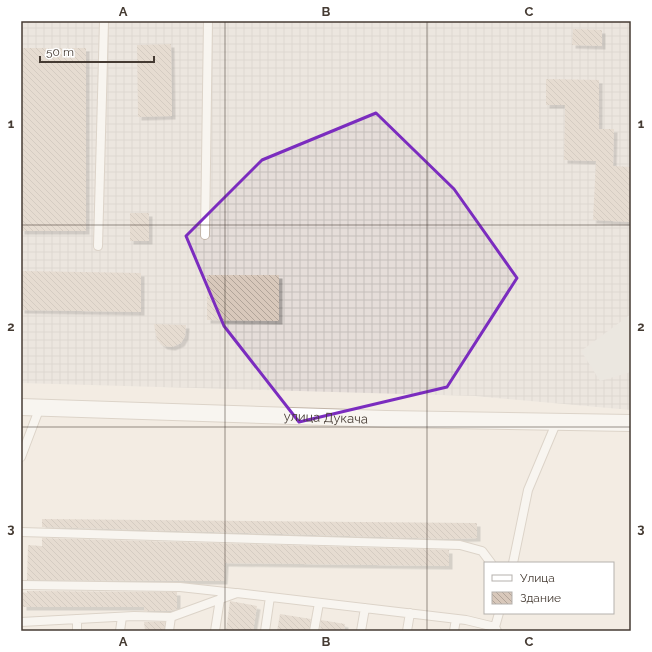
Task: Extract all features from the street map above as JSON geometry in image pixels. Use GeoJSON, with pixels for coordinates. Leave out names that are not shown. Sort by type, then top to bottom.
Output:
{"type":"FeatureCollection","features":[{"type":"Feature","properties":{"kind":"street","name":"улица Дукача"},"geometry":{"type":"LineString","coordinates":[[21,406],[378,419],[631,423]]}},
{"type":"Feature","properties":{"kind":"lane"},"geometry":{"type":"LineString","coordinates":[[98,246],[104,21]]}},
{"type":"Feature","properties":{"kind":"lane"},"geometry":{"type":"LineString","coordinates":[[205,235],[208,21]]}},
{"type":"Feature","properties":{"kind":"lane"},"geometry":{"type":"LineString","coordinates":[[21,457],[40,407]]}},
{"type":"Feature","properties":{"kind":"lane"},"geometry":{"type":"LineString","coordinates":[[514,562],[528,490],[557,421]]}},
{"type":"Feature","properties":{"kind":"lane"},"geometry":{"type":"LineString","coordinates":[[21,532],[460,545],[482,551],[490,562]]}},
{"type":"Feature","properties":{"kind":"lane"},"geometry":{"type":"LineString","coordinates":[[21,585],[180,587],[456,619],[496,629],[499,614]]}},
{"type":"Feature","properties":{"kind":"lane"},"geometry":{"type":"LineString","coordinates":[[21,622],[122,617],[171,617],[237,593]]}},
{"type":"Feature","properties":{"kind":"lane"},"geometry":{"type":"LineString","coordinates":[[265,631],[270,597]]}},
{"type":"Feature","properties":{"kind":"lane"},"geometry":{"type":"LineString","coordinates":[[215,631],[220,599]]}},
{"type":"Feature","properties":{"kind":"lane"},"geometry":{"type":"LineString","coordinates":[[314,631],[319,603]]}},
{"type":"Feature","properties":{"kind":"lane"},"geometry":{"type":"LineString","coordinates":[[361,631],[365,608]]}},
{"type":"Feature","properties":{"kind":"lane"},"geometry":{"type":"LineString","coordinates":[[407,631],[410,613]]}},
{"type":"Feature","properties":{"kind":"lane"},"geometry":{"type":"LineString","coordinates":[[120,631],[122,617]]}},
{"type":"Feature","properties":{"kind":"lane"},"geometry":{"type":"LineString","coordinates":[[169,631],[171,617]]}},
{"type":"Feature","properties":{"kind":"lane"},"geometry":{"type":"LineString","coordinates":[[77,619],[77,631]]}},
{"type":"Feature","properties":{"kind":"lane"},"geometry":{"type":"LineString","coordinates":[[454,631],[456,619]]}},
{"type":"Feature","properties":{"kind":"highlighted area"},"geometry":{"type":"Polygon","coordinates":[[[376,113],[454,189],[517,278],[447,387],[299,422],[224,326],[186,236],[262,160],[376,113]]]}},
{"type":"Feature","properties":{"kind":"shaded area"},"geometry":{"type":"Polygon","coordinates":[[[21,21],[631,21],[631,410],[475,396],[21,383],[21,21]]]}},
{"type":"Feature","properties":{"kind":"shaded area"},"geometry":{"type":"Polygon","coordinates":[[[631,314],[631,372],[600,381],[581,351],[631,314]]]}},
{"type":"Feature","properties":{"kind":"building"},"geometry":{"type":"Polygon","coordinates":[[[573,29],[602,30],[602,46],[572,45],[573,29]]]}},
{"type":"Feature","properties":{"kind":"building"},"geometry":{"type":"Polygon","coordinates":[[[171,44],[172,116],[138,117],[137,45],[171,44]]]}},
{"type":"Feature","properties":{"kind":"building"},"geometry":{"type":"Polygon","coordinates":[[[21,48],[86,48],[86,231],[21,231],[21,48]]]}},
{"type":"Feature","properties":{"kind":"building"},"geometry":{"type":"Polygon","coordinates":[[[546,79],[599,80],[599,129],[614,129],[613,166],[631,167],[631,222],[593,220],[596,161],[564,160],[565,105],[546,105],[546,79]]]}},
{"type":"Feature","properties":{"kind":"building"},"geometry":{"type":"Polygon","coordinates":[[[130,213],[149,213],[149,241],[130,241],[130,213]]]}},
{"type":"Feature","properties":{"kind":"building"},"geometry":{"type":"Polygon","coordinates":[[[21,271],[141,273],[141,312],[21,310],[21,271]]]}},
{"type":"Feature","properties":{"kind":"building"},"geometry":{"type":"Polygon","coordinates":[[[207,275],[279,275],[279,321],[207,320],[207,275]]]}},
{"type":"Feature","properties":{"kind":"building"},"geometry":{"type":"Polygon","coordinates":[[[154,324],[186,325],[185,336],[181,343],[172,347],[164,346],[157,340],[154,324]]]}},
{"type":"Feature","properties":{"kind":"building"},"geometry":{"type":"Polygon","coordinates":[[[42,519],[477,523],[477,538],[449,539],[42,527],[42,519]]]}},
{"type":"Feature","properties":{"kind":"building"},"geometry":{"type":"Polygon","coordinates":[[[42,538],[449,550],[449,566],[225,563],[224,581],[27,580],[28,545],[42,546],[42,538]]]}},
{"type":"Feature","properties":{"kind":"building"},"geometry":{"type":"Polygon","coordinates":[[[27,591],[177,592],[177,609],[170,611],[144,611],[144,607],[23,607],[23,592],[27,593],[27,591]]]}},
{"type":"Feature","properties":{"kind":"building"},"geometry":{"type":"Polygon","coordinates":[[[230,601],[257,606],[253,631],[226,631],[230,601]]]}},
{"type":"Feature","properties":{"kind":"building"},"geometry":{"type":"Polygon","coordinates":[[[280,614],[311,619],[309,631],[277,631],[280,614]]]}},
{"type":"Feature","properties":{"kind":"building"},"geometry":{"type":"Polygon","coordinates":[[[321,620],[345,624],[344,631],[320,631],[321,620]]]}},
{"type":"Feature","properties":{"kind":"building"},"geometry":{"type":"Polygon","coordinates":[[[144,622],[165,622],[164,631],[145,631],[144,622]]]}}]}
